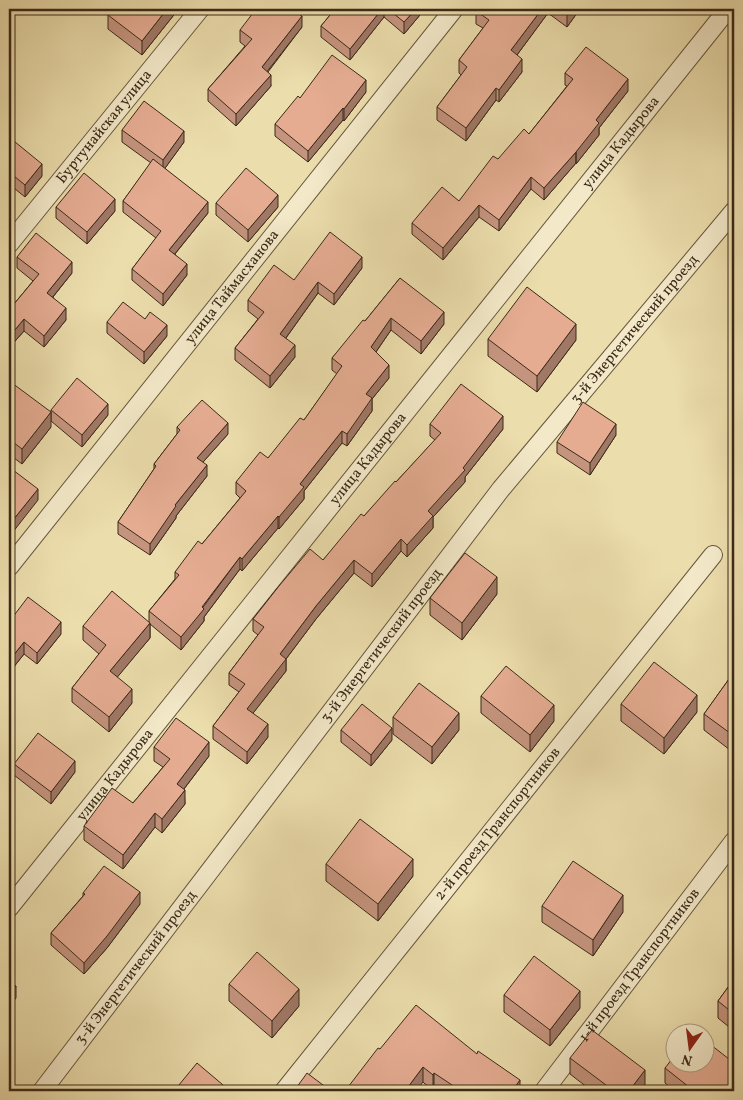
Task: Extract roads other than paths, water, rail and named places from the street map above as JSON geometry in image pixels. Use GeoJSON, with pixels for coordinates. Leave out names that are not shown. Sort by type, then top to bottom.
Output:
{"type":"FeatureCollection","features":[{"type":"Feature","properties":{"kind":"street","name":"Буртунайская улица"},"geometry":{"type":"LineString","coordinates":[[9,244],[200,9]]}},
{"type":"Feature","properties":{"kind":"street","name":"улица Таймасханова"},"geometry":{"type":"LineString","coordinates":[[9,566],[454,9]]}},
{"type":"Feature","properties":{"kind":"street","name":"улица Кадырова"},"geometry":{"type":"LineString","coordinates":[[9,908],[728,9]]}},
{"type":"Feature","properties":{"kind":"street","name":"3-й Энергетический проезд"},"geometry":{"type":"LineString","coordinates":[[42,1091],[502,489],[734,211]]}},
{"type":"Feature","properties":{"kind":"street","name":"2-й проезд Транспортников"},"geometry":{"type":"LineString","coordinates":[[284,1091],[713,555]]}},
{"type":"Feature","properties":{"kind":"street","name":"1-й проезд Транспортников"},"geometry":{"type":"LineString","coordinates":[[544,1091],[734,841]]}}]}
